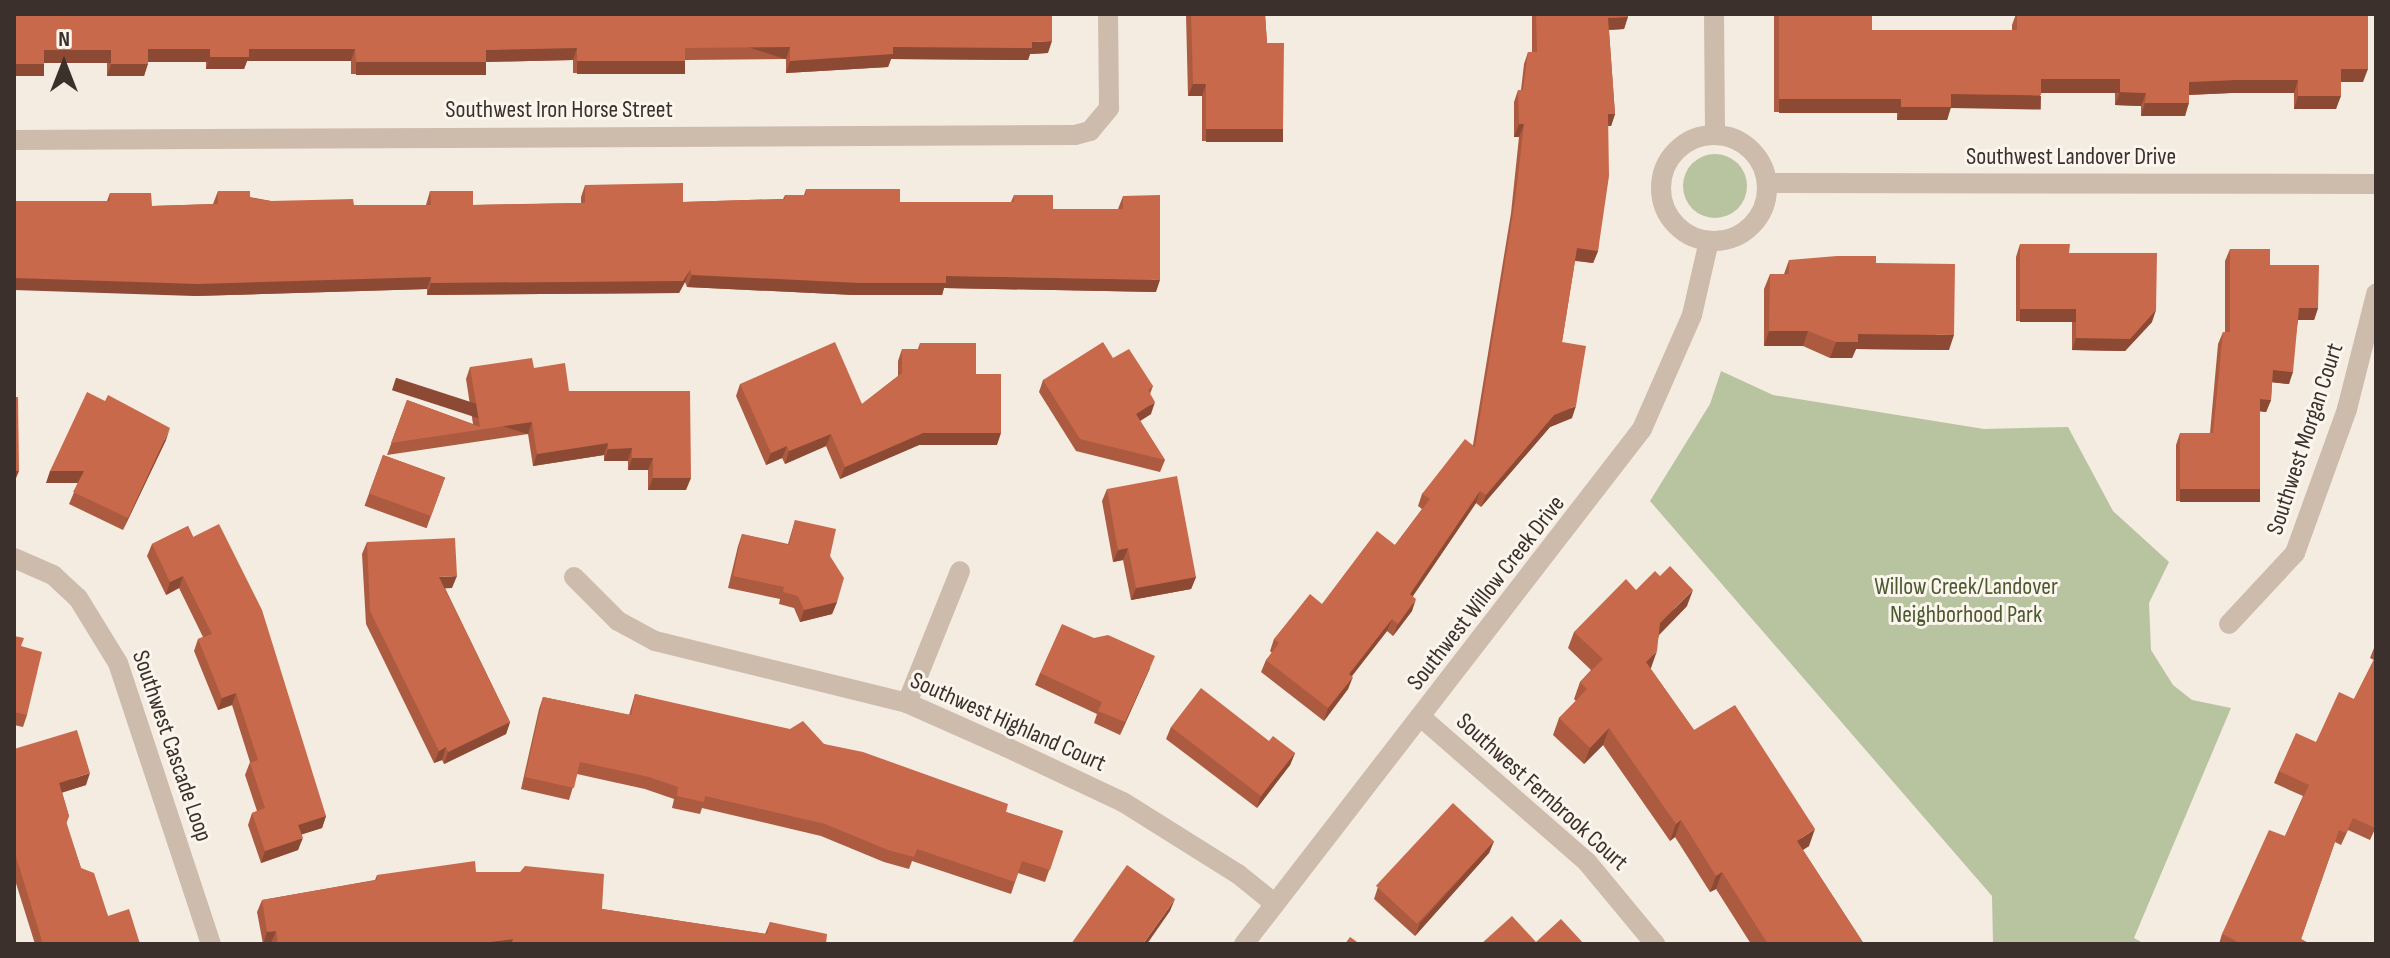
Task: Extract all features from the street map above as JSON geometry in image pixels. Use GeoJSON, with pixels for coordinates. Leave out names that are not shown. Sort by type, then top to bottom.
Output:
{"type":"FeatureCollection","features":[{"type":"Feature","properties":{"kind":"street","name":"Southwest Iron Horse Street"},"geometry":{"type":"LineString","coordinates":[[14,140],[1075,135],[1101,122],[1111,90],[1108,14]]}},
{"type":"Feature","properties":{"kind":"street"},"geometry":{"type":"LineString","coordinates":[[1714,14],[1715,135]]}},
{"type":"Feature","properties":{"kind":"street"},"geometry":{"type":"LineString","coordinates":[[1715,135],[1748,146],[1760,159],[1767,183],[1763,210],[1754,223],[1726,240],[1709,241],[1677,226],[1666,211],[1662,185],[1669,160],[1681,146],[1715,135]]}},
{"type":"Feature","properties":{"kind":"street","name":"Southwest Landover Drive"},"geometry":{"type":"LineString","coordinates":[[1767,183],[2376,184]]}},
{"type":"Feature","properties":{"kind":"street","name":"Southwest Willow Creek Drive"},"geometry":{"type":"LineString","coordinates":[[1244,944],[1422,718],[1642,429],[1692,315],[1709,241]]}},
{"type":"Feature","properties":{"kind":"street","name":"Southwest Morgan Court"},"geometry":{"type":"LineString","coordinates":[[2229,624],[2295,553],[2347,409],[2376,294]]}},
{"type":"Feature","properties":{"kind":"street","name":"Southwest Cascade Loop"},"geometry":{"type":"LineString","coordinates":[[14,558],[53,575],[78,598],[118,663],[211,944]]}},
{"type":"Feature","properties":{"kind":"street"},"geometry":{"type":"LineString","coordinates":[[907,703],[960,571]]}},
{"type":"Feature","properties":{"kind":"street","name":"Southwest Highland Court"},"geometry":{"type":"LineString","coordinates":[[574,577],[618,621],[655,641],[907,703],[1123,802],[1274,903]]}},
{"type":"Feature","properties":{"kind":"street","name":"Southwest Fernbrook Court"},"geometry":{"type":"LineString","coordinates":[[1422,718],[1587,862],[1655,944]]}},
{"type":"Feature","properties":{"kind":"green space"},"geometry":{"type":"Polygon","coordinates":[[[1715,154],[1733,160],[1741,168],[1747,186],[1741,204],[1733,212],[1715,218],[1697,212],[1689,204],[1683,186],[1689,168],[1697,160],[1715,154]]]}},
{"type":"Feature","properties":{"kind":"green space","name":"Willow Creek/Landover Neighborhood Park"},"geometry":{"type":"Polygon","coordinates":[[[1721,371],[1773,395],[1984,429],[2068,427],[2113,511],[2169,562],[2149,603],[2151,650],[2173,685],[2192,700],[2231,708],[2134,938],[2145,944],[1993,944],[1992,896],[1650,501],[1710,404],[1721,371]]]}},
{"type":"Feature","properties":{"kind":"building"},"geometry":{"type":"Polygon","coordinates":[[[14,14],[1052,14],[1052,41],[1032,42],[1032,48],[893,47],[893,54],[790,61],[790,47],[685,48],[685,61],[577,61],[577,48],[486,50],[486,62],[356,62],[355,49],[249,49],[249,57],[210,57],[210,49],[148,49],[148,64],[111,64],[111,50],[44,50],[44,64],[14,64],[14,14]]]}},
{"type":"Feature","properties":{"kind":"building"},"geometry":{"type":"Polygon","coordinates":[[[1191,14],[1265,14],[1267,43],[1284,43],[1283,129],[1206,129],[1206,84],[1193,84],[1191,14]]]}},
{"type":"Feature","properties":{"kind":"building"},"geometry":{"type":"Polygon","coordinates":[[[1536,14],[1628,14],[1628,17],[1608,18],[1615,114],[1608,114],[1609,176],[1598,251],[1577,248],[1562,342],[1586,346],[1576,406],[1554,415],[1486,495],[1480,491],[1410,594],[1416,599],[1398,624],[1392,619],[1349,674],[1353,677],[1328,708],[1266,660],[1279,643],[1274,639],[1310,594],[1322,604],[1377,531],[1395,545],[1430,499],[1422,494],[1465,439],[1475,447],[1515,201],[1524,124],[1519,124],[1518,90],[1523,90],[1528,52],[1537,52],[1536,14]]]}},
{"type":"Feature","properties":{"kind":"building"},"geometry":{"type":"Polygon","coordinates":[[[1779,14],[1872,14],[1872,30],[2017,30],[2017,14],[2368,14],[2368,69],[2341,69],[2341,96],[2298,96],[2298,80],[2235,80],[2189,82],[2189,103],[2145,103],[2146,93],[2120,92],[2120,79],[2041,79],[2041,95],[1951,94],[1951,107],[1901,107],[1901,99],[1779,99],[1779,14]]]}},
{"type":"Feature","properties":{"kind":"building"},"geometry":{"type":"Polygon","coordinates":[[[683,183],[683,202],[785,199],[785,195],[806,195],[806,189],[900,189],[900,202],[1014,202],[1014,195],[1053,195],[1053,209],[1123,209],[1123,196],[1160,195],[1160,280],[946,276],[946,283],[859,283],[692,275],[690,270],[683,281],[431,283],[431,277],[198,284],[14,278],[14,201],[110,201],[110,193],[151,193],[152,206],[218,204],[218,191],[250,191],[250,198],[271,201],[353,199],[354,205],[431,205],[430,191],[473,191],[473,205],[585,203],[585,185],[683,183]]]}},
{"type":"Feature","properties":{"kind":"building"},"geometry":{"type":"Polygon","coordinates":[[[2020,244],[2070,244],[2069,253],[2157,253],[2156,310],[2130,339],[2076,338],[2076,309],[2020,309],[2020,244]]]}},
{"type":"Feature","properties":{"kind":"building"},"geometry":{"type":"Polygon","coordinates":[[[2230,249],[2270,249],[2270,265],[2319,265],[2318,308],[2299,308],[2293,372],[2273,370],[2271,400],[2260,399],[2260,489],[2180,489],[2180,433],[2213,433],[2223,332],[2230,332],[2230,249]]]}},
{"type":"Feature","properties":{"kind":"building"},"geometry":{"type":"Polygon","coordinates":[[[1876,256],[1876,263],[1955,264],[1954,335],[1858,334],[1858,342],[1836,342],[1808,331],[1769,331],[1770,274],[1789,274],[1789,260],[1876,256]]]}},
{"type":"Feature","properties":{"kind":"building"},"geometry":{"type":"Polygon","coordinates":[[[835,342],[862,404],[902,373],[902,349],[920,349],[920,343],[976,343],[976,374],[1001,374],[1001,433],[923,433],[845,467],[831,434],[789,451],[787,446],[771,453],[740,384],[835,342]]]}},
{"type":"Feature","properties":{"kind":"building"},"geometry":{"type":"Polygon","coordinates":[[[1103,342],[1113,358],[1129,349],[1153,386],[1148,390],[1155,402],[1136,414],[1165,460],[1080,439],[1043,380],[1103,342]]]}},
{"type":"Feature","properties":{"kind":"building"},"geometry":{"type":"Polygon","coordinates":[[[532,358],[534,368],[565,363],[569,391],[690,391],[691,478],[653,478],[653,458],[632,458],[632,448],[608,449],[608,443],[537,454],[532,422],[391,443],[407,400],[480,427],[470,367],[532,358]]]}},
{"type":"Feature","properties":{"kind":"building"},"geometry":{"type":"Polygon","coordinates":[[[87,392],[105,401],[108,395],[170,428],[128,518],[73,492],[84,471],[50,471],[87,392]]]}},
{"type":"Feature","properties":{"kind":"building"},"geometry":{"type":"Polygon","coordinates":[[[14,397],[18,397],[19,471],[14,471],[14,397]]]}},
{"type":"Feature","properties":{"kind":"building"},"geometry":{"type":"Polygon","coordinates":[[[383,455],[445,478],[431,516],[369,494],[383,455]]]}},
{"type":"Feature","properties":{"kind":"building"},"geometry":{"type":"Polygon","coordinates":[[[1177,476],[1196,577],[1136,588],[1128,548],[1118,550],[1107,489],[1177,476]]]}},
{"type":"Feature","properties":{"kind":"building"},"geometry":{"type":"Polygon","coordinates":[[[795,520],[836,529],[830,556],[844,578],[837,602],[804,610],[798,596],[783,592],[784,587],[733,576],[742,534],[789,545],[795,520]]]}},
{"type":"Feature","properties":{"kind":"building"},"geometry":{"type":"Polygon","coordinates":[[[219,524],[262,610],[326,816],[298,825],[303,838],[265,851],[252,813],[265,808],[250,763],[258,760],[236,693],[222,698],[198,639],[212,634],[183,576],[170,582],[152,544],[188,526],[193,537],[219,524]]]}},
{"type":"Feature","properties":{"kind":"building"},"geometry":{"type":"Polygon","coordinates":[[[455,538],[457,576],[439,577],[510,722],[448,752],[446,747],[439,751],[370,611],[367,542],[455,538]]]}},
{"type":"Feature","properties":{"kind":"building"},"geometry":{"type":"Polygon","coordinates":[[[1670,566],[1693,590],[1660,623],[1657,651],[1646,662],[1694,730],[1735,705],[1815,829],[1797,841],[1864,944],[1768,944],[1722,872],[1716,876],[1681,820],[1676,824],[1609,728],[1590,748],[1559,718],[1587,689],[1580,682],[1603,659],[1574,632],[1626,579],[1636,590],[1655,571],[1660,576],[1670,566]]]}},
{"type":"Feature","properties":{"kind":"building"},"geometry":{"type":"Polygon","coordinates":[[[1062,624],[1094,638],[1108,635],[1155,656],[1125,722],[1098,711],[1102,702],[1040,673],[1062,624]]]}},
{"type":"Feature","properties":{"kind":"building"},"geometry":{"type":"Polygon","coordinates":[[[14,636],[24,638],[21,646],[42,652],[27,715],[14,712],[14,636]]]}},
{"type":"Feature","properties":{"kind":"building"},"geometry":{"type":"Polygon","coordinates":[[[2376,655],[2375,828],[2353,818],[2346,833],[2339,830],[2301,939],[2310,944],[2242,944],[2222,934],[2269,830],[2285,836],[2309,785],[2279,771],[2296,733],[2316,742],[2339,692],[2354,699],[2376,655]]]}},
{"type":"Feature","properties":{"kind":"building"},"geometry":{"type":"Polygon","coordinates":[[[1201,688],[1269,741],[1273,736],[1295,753],[1261,796],[1171,727],[1201,688]]]}},
{"type":"Feature","properties":{"kind":"building"},"geometry":{"type":"Polygon","coordinates":[[[635,694],[790,729],[803,721],[824,744],[863,752],[1008,804],[1006,812],[1063,831],[1050,870],[1022,861],[1015,882],[917,849],[914,857],[888,850],[825,824],[705,796],[704,802],[677,796],[678,787],[649,777],[580,762],[574,788],[525,777],[543,697],[631,715],[635,694]]]}},
{"type":"Feature","properties":{"kind":"building"},"geometry":{"type":"Polygon","coordinates":[[[77,730],[90,773],[59,783],[69,816],[66,821],[81,868],[94,873],[108,916],[129,909],[140,944],[43,944],[14,850],[14,749],[77,730]]]}},
{"type":"Feature","properties":{"kind":"building"},"geometry":{"type":"Polygon","coordinates":[[[1453,803],[1494,841],[1417,924],[1376,886],[1453,803]]]}},
{"type":"Feature","properties":{"kind":"building"},"geometry":{"type":"Polygon","coordinates":[[[475,861],[476,872],[520,872],[525,866],[604,874],[602,909],[767,934],[770,922],[827,934],[826,944],[512,944],[513,939],[473,944],[278,944],[276,931],[267,932],[262,900],[377,880],[377,875],[475,861]]]}},
{"type":"Feature","properties":{"kind":"building"},"geometry":{"type":"Polygon","coordinates":[[[1127,865],[1175,899],[1143,944],[1071,944],[1127,865]]]}},
{"type":"Feature","properties":{"kind":"building"},"geometry":{"type":"Polygon","coordinates":[[[1512,916],[1536,942],[1561,919],[1584,944],[1481,944],[1512,916]]]}},
{"type":"Feature","properties":{"kind":"building"},"geometry":{"type":"Polygon","coordinates":[[[1350,937],[1360,944],[1345,944],[1350,937]]]}}]}
